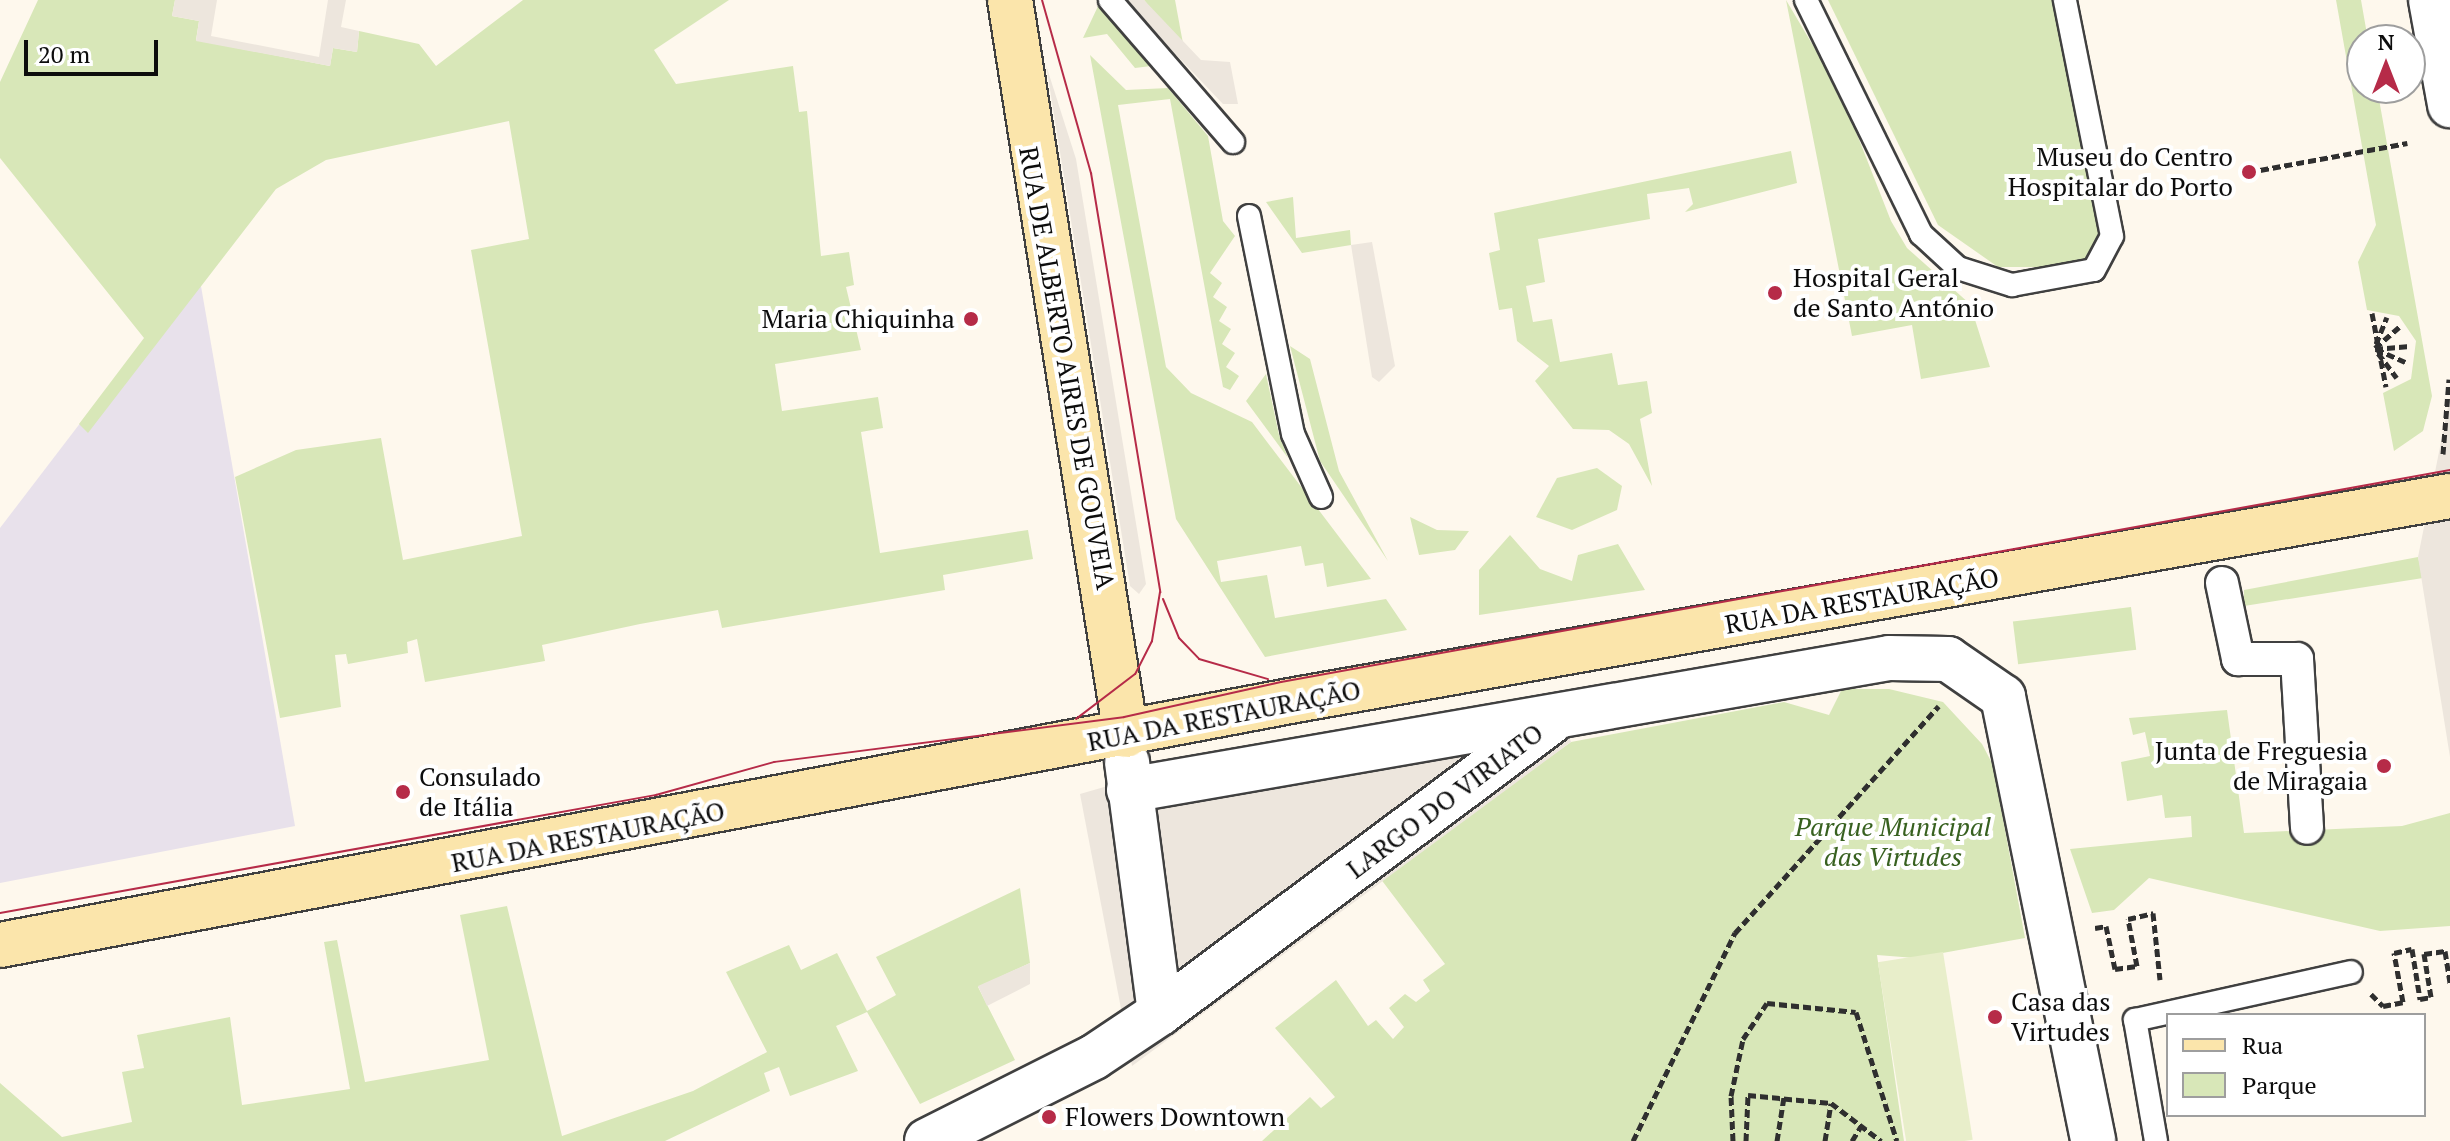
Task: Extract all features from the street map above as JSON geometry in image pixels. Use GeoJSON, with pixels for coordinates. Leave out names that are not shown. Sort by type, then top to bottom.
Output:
{"type":"FeatureCollection","features":[{"type":"Feature","properties":{"kind":"main road","name":"RUA DE ALBERTO AIRES DE GOUVEIA"},"geometry":{"type":"LineString","coordinates":[[1010,0],[1126,735]]}},
{"type":"Feature","properties":{"kind":"main road","name":"RUA DA RESTAURAÇÃO"},"geometry":{"type":"LineString","coordinates":[[0,945],[1126,735],[2446,478]]}},
{"type":"Feature","properties":{"kind":"street"},"geometry":{"type":"LineString","coordinates":[[2431,0],[2450,105]]}},
{"type":"Feature","properties":{"kind":"street"},"geometry":{"type":"LineString","coordinates":[[2222,583],[2238,659],[2297,659],[2307,828]]}},
{"type":"Feature","properties":{"kind":"street"},"geometry":{"type":"LineString","coordinates":[[1559,715],[1889,658],[1948,659],[2003,697],[2093,1141]]}},
{"type":"Feature","properties":{"kind":"street","name":"LARGO DO VIRIATO"},"geometry":{"type":"LineString","coordinates":[[1129,790],[1559,715]]}},
{"type":"Feature","properties":{"kind":"street","name":"LARGO DO VIRIATO"},"geometry":{"type":"LineString","coordinates":[[927,1141],[1094,1057],[1160,1013],[1559,715]]}},
{"type":"Feature","properties":{"kind":"street"},"geometry":{"type":"LineString","coordinates":[[1126,735],[1129,790],[1160,1013]]}},
{"type":"Feature","properties":{"kind":"lane"},"geometry":{"type":"LineString","coordinates":[[1110,0],[1233,142]]}},
{"type":"Feature","properties":{"kind":"lane"},"geometry":{"type":"LineString","coordinates":[[1806,0],[1921,234],[1958,268],[2012,285],[2094,270],[2112,236],[2065,0]]}},
{"type":"Feature","properties":{"kind":"lane"},"geometry":{"type":"LineString","coordinates":[[1249,216],[1293,434],[1321,497]]}},
{"type":"Feature","properties":{"kind":"lane"},"geometry":{"type":"LineString","coordinates":[[2166,1013],[2351,972]]}},
{"type":"Feature","properties":{"kind":"lane"},"geometry":{"type":"LineString","coordinates":[[2156,1141],[2135,1020],[2166,1013]]}},
{"type":"Feature","properties":{"kind":"path"},"geometry":{"type":"LineString","coordinates":[[2249,172],[2407,143]]}},
{"type":"Feature","properties":{"kind":"path"},"geometry":{"type":"LineString","coordinates":[[2372,313],[2375,349],[2386,387]]}},
{"type":"Feature","properties":{"kind":"path"},"geometry":{"type":"LineString","coordinates":[[2375,349],[2387,317]]}},
{"type":"Feature","properties":{"kind":"path"},"geometry":{"type":"LineString","coordinates":[[2375,349],[2399,327]]}},
{"type":"Feature","properties":{"kind":"path"},"geometry":{"type":"LineString","coordinates":[[2375,349],[2410,346]]}},
{"type":"Feature","properties":{"kind":"path"},"geometry":{"type":"LineString","coordinates":[[2375,349],[2405,362]]}},
{"type":"Feature","properties":{"kind":"path"},"geometry":{"type":"LineString","coordinates":[[2375,349],[2397,378]]}},
{"type":"Feature","properties":{"kind":"path"},"geometry":{"type":"LineString","coordinates":[[2446,478],[2449,379]]}},
{"type":"Feature","properties":{"kind":"path"},"geometry":{"type":"LineString","coordinates":[[1633,1141],[1735,933],[1943,702]]}},
{"type":"Feature","properties":{"kind":"path"},"geometry":{"type":"LineString","coordinates":[[2094,928],[2106,926],[2115,969],[2137,966],[2128,919],[2153,913],[2156,956]]}},
{"type":"Feature","properties":{"kind":"path"},"geometry":{"type":"LineString","coordinates":[[2383,1006],[2403,1002],[2394,953],[2412,949],[2420,999],[2431,997],[2424,954],[2445,951],[2450,984]]}},
{"type":"Feature","properties":{"kind":"path"},"geometry":{"type":"LineString","coordinates":[[1733,1141],[1731,1096],[1743,1039],[1767,1003],[1856,1012],[1897,1141]]}},
{"type":"Feature","properties":{"kind":"path"},"geometry":{"type":"LineString","coordinates":[[1746,1141],[1748,1095],[1831,1103],[1881,1141]]}},
{"type":"Feature","properties":{"kind":"path"},"geometry":{"type":"LineString","coordinates":[[1777,1141],[1784,1097]]}},
{"type":"Feature","properties":{"kind":"path"},"geometry":{"type":"LineString","coordinates":[[1825,1141],[1831,1103]]}},
{"type":"Feature","properties":{"kind":"path"},"geometry":{"type":"LineString","coordinates":[[1852,1141],[1861,1126]]}},
{"type":"Feature","properties":{"kind":"shaded area"},"geometry":{"type":"Polygon","coordinates":[[[175,0],[217,0],[211,36],[319,57],[328,0],[346,0],[341,27],[359,31],[357,52],[333,48],[330,66],[196,41],[199,21],[172,16],[175,0]]]}},
{"type":"Feature","properties":{"kind":"shaded area"},"geometry":{"type":"Polygon","coordinates":[[[1124,0],[1144,0],[1201,60],[1230,62],[1238,104],[1223,104],[1124,0]]]}},
{"type":"Feature","properties":{"kind":"shaded area"},"geometry":{"type":"Polygon","coordinates":[[[1046,65],[1076,159],[1146,584],[1139,594],[1130,586],[1046,65]]]}},
{"type":"Feature","properties":{"kind":"shaded area"},"geometry":{"type":"Polygon","coordinates":[[[1372,242],[1395,366],[1379,382],[1372,377],[1351,245],[1372,242]]]}},
{"type":"Feature","properties":{"kind":"shaded area"},"geometry":{"type":"Polygon","coordinates":[[[198,269],[295,826],[0,883],[0,528],[198,269]]]}},
{"type":"Feature","properties":{"kind":"shaded area"},"geometry":{"type":"Polygon","coordinates":[[[2450,397],[2450,757],[2418,557],[2450,397]]]}},
{"type":"Feature","properties":{"kind":"shaded area"},"geometry":{"type":"Polygon","coordinates":[[[1568,733],[1571,742],[1132,1066],[1080,794],[1215,755],[1568,733]]]}},
{"type":"Feature","properties":{"kind":"shaded area"},"geometry":{"type":"Polygon","coordinates":[[[1030,963],[1030,984],[987,1006],[978,986],[1030,963]]]}},
{"type":"Feature","properties":{"kind":"green space"},"geometry":{"type":"Polygon","coordinates":[[[38,0],[175,0],[172,16],[199,21],[196,40],[330,66],[333,48],[357,52],[359,31],[419,44],[436,66],[523,0],[729,0],[654,50],[676,84],[793,66],[799,112],[807,111],[821,256],[849,252],[854,285],[846,287],[861,350],[775,364],[782,411],[878,397],[883,428],[861,432],[880,553],[1028,530],[1033,559],[943,575],[945,590],[722,628],[718,610],[640,624],[542,645],[545,661],[425,682],[417,639],[407,642],[408,653],[348,664],[346,654],[335,655],[341,707],[280,718],[235,477],[296,450],[381,438],[403,560],[522,536],[471,250],[529,239],[509,121],[326,160],[276,189],[88,433],[79,424],[144,338],[0,158],[0,82],[38,0]]]}},
{"type":"Feature","properties":{"kind":"green space"},"geometry":{"type":"Polygon","coordinates":[[[1144,0],[1175,0],[1184,49],[1144,0]]]}},
{"type":"Feature","properties":{"kind":"green space"},"geometry":{"type":"Polygon","coordinates":[[[1786,0],[1840,91],[1891,221],[1907,248],[1970,304],[1990,367],[1921,379],[1912,325],[1852,336],[1786,0]]]}},
{"type":"Feature","properties":{"kind":"green space"},"geometry":{"type":"Polygon","coordinates":[[[1828,0],[2054,0],[2099,233],[2092,257],[2070,267],[1998,267],[1938,225],[1828,0]]]}},
{"type":"Feature","properties":{"kind":"green space"},"geometry":{"type":"Polygon","coordinates":[[[2336,0],[2361,0],[2365,24],[2346,24],[2346,56],[2336,0]]]}},
{"type":"Feature","properties":{"kind":"green space"},"geometry":{"type":"Polygon","coordinates":[[[1100,2],[1151,66],[1135,68],[1107,34],[1083,38],[1100,2]]]}},
{"type":"Feature","properties":{"kind":"green space"},"geometry":{"type":"Polygon","coordinates":[[[1090,55],[1126,90],[1168,88],[1208,136],[1223,221],[1235,236],[1210,273],[1222,283],[1213,297],[1227,307],[1219,321],[1231,329],[1222,344],[1235,353],[1226,367],[1239,376],[1230,390],[1223,387],[1170,99],[1118,105],[1166,367],[1191,393],[1252,422],[1371,579],[1327,587],[1323,563],[1305,566],[1301,546],[1217,561],[1221,582],[1267,575],[1275,618],[1386,599],[1407,630],[1265,657],[1176,519],[1090,55]]]}},
{"type":"Feature","properties":{"kind":"green space"},"geometry":{"type":"Polygon","coordinates":[[[2354,104],[2380,104],[2432,396],[2423,431],[2394,451],[2383,393],[2411,379],[2416,341],[2399,316],[2367,310],[2358,262],[2376,225],[2354,104]]]}},
{"type":"Feature","properties":{"kind":"green space"},"geometry":{"type":"Polygon","coordinates":[[[1791,151],[1797,183],[1685,212],[1693,204],[1689,188],[1647,194],[1650,219],[1538,239],[1545,282],[1526,286],[1533,322],[1552,319],[1560,362],[1612,353],[1618,385],[1647,381],[1652,413],[1640,419],[1652,486],[1629,444],[1609,430],[1573,429],[1535,381],[1549,366],[1517,341],[1512,308],[1499,310],[1489,253],[1500,250],[1494,213],[1791,151]]]}},
{"type":"Feature","properties":{"kind":"green space"},"geometry":{"type":"Polygon","coordinates":[[[1293,197],[1296,238],[1350,230],[1351,245],[1302,253],[1266,202],[1293,197]]]}},
{"type":"Feature","properties":{"kind":"green space"},"geometry":{"type":"Polygon","coordinates":[[[1290,346],[1310,359],[1339,471],[1388,561],[1320,461],[1290,346]]]}},
{"type":"Feature","properties":{"kind":"green space"},"geometry":{"type":"Polygon","coordinates":[[[1266,374],[1279,435],[1288,458],[1246,401],[1266,374]]]}},
{"type":"Feature","properties":{"kind":"green space"},"geometry":{"type":"Polygon","coordinates":[[[1597,468],[1622,486],[1617,510],[1572,530],[1536,517],[1557,478],[1597,468]]]}},
{"type":"Feature","properties":{"kind":"green space"},"geometry":{"type":"Polygon","coordinates":[[[1410,517],[1437,530],[1469,531],[1455,550],[1419,555],[1410,517]]]}},
{"type":"Feature","properties":{"kind":"green space"},"geometry":{"type":"Polygon","coordinates":[[[1510,535],[1540,569],[1572,581],[1578,555],[1618,544],[1645,590],[1479,615],[1479,570],[1510,535]]]}},
{"type":"Feature","properties":{"kind":"green space"},"geometry":{"type":"Polygon","coordinates":[[[2418,557],[2423,578],[2244,606],[2244,590],[2418,557]]]}},
{"type":"Feature","properties":{"kind":"green space"},"geometry":{"type":"Polygon","coordinates":[[[2131,607],[2136,650],[2018,664],[2013,622],[2131,607]]]}},
{"type":"Feature","properties":{"kind":"green space","name":"Parque Municipal das Virtudes"},"geometry":{"type":"Polygon","coordinates":[[[1842,689],[1889,689],[1943,702],[1982,744],[1993,765],[2025,938],[1915,958],[1877,955],[1904,1141],[1262,1141],[1310,1097],[1321,1108],[1335,1097],[1275,1028],[1336,980],[1368,1026],[1376,1020],[1393,1039],[1404,1027],[1389,1008],[1405,994],[1416,1002],[1430,991],[1423,980],[1445,964],[1380,878],[1571,742],[1784,702],[1829,715],[1842,689]]]}},
{"type":"Feature","properties":{"kind":"green space"},"geometry":{"type":"Polygon","coordinates":[[[2227,710],[2244,833],[2402,826],[2450,813],[2450,926],[2380,931],[2149,878],[2114,910],[2092,913],[2070,849],[2192,837],[2191,816],[2165,818],[2162,795],[2127,801],[2121,762],[2150,756],[2145,732],[2133,735],[2129,718],[2227,710]]]}},
{"type":"Feature","properties":{"kind":"green space"},"geometry":{"type":"Polygon","coordinates":[[[1020,888],[1030,963],[978,987],[1015,1060],[920,1104],[867,1012],[836,1026],[858,1071],[790,1096],[779,1067],[764,1073],[770,1091],[665,1141],[0,1141],[0,1083],[62,1137],[132,1122],[122,1072],[144,1068],[137,1035],[230,1017],[242,1105],[350,1089],[324,942],[337,940],[365,1082],[489,1060],[460,915],[507,906],[562,1136],[693,1091],[767,1052],[726,972],[789,945],[801,970],[837,953],[867,1011],[896,995],[876,957],[1020,888]]]}},
{"type":"Feature","properties":{"kind":"green space"},"geometry":{"type":"Polygon","coordinates":[[[1943,952],[1973,1140],[1906,1141],[1878,962],[1943,952]]]}},
{"type":"Feature","properties":{"kind":"tram line"},"geometry":{"type":"LineString","coordinates":[[1042,0],[1091,173],[1160,592],[1152,641],[1135,674],[1076,719]]}},
{"type":"Feature","properties":{"kind":"tram line"},"geometry":{"type":"LineString","coordinates":[[0,913],[656,795],[774,762],[1124,717],[1281,682],[2450,470]]}},
{"type":"Feature","properties":{"kind":"tram line"},"geometry":{"type":"LineString","coordinates":[[1163,599],[1179,638],[1199,659],[1268,679]]}},
{"type":"Feature","properties":{"kind":"place","name":"Museu do Centro Hospitalar do Porto"},"geometry":{"type":"Point","coordinates":[2249,172]}},
{"type":"Feature","properties":{"kind":"place","name":"Hospital Geral de Santo António"},"geometry":{"type":"Point","coordinates":[1775,293]}},
{"type":"Feature","properties":{"kind":"place","name":"Maria Chiquinha"},"geometry":{"type":"Point","coordinates":[971,319]}},
{"type":"Feature","properties":{"kind":"place","name":"Junta de Freguesia de Miragaia"},"geometry":{"type":"Point","coordinates":[2384,766]}},
{"type":"Feature","properties":{"kind":"place","name":"Consulado de Itália"},"geometry":{"type":"Point","coordinates":[403,792]}},
{"type":"Feature","properties":{"kind":"place","name":"Casa das Virtudes"},"geometry":{"type":"Point","coordinates":[1995,1017]}},
{"type":"Feature","properties":{"kind":"place","name":"Flowers Downtown"},"geometry":{"type":"Point","coordinates":[1049,1117]}}]}
